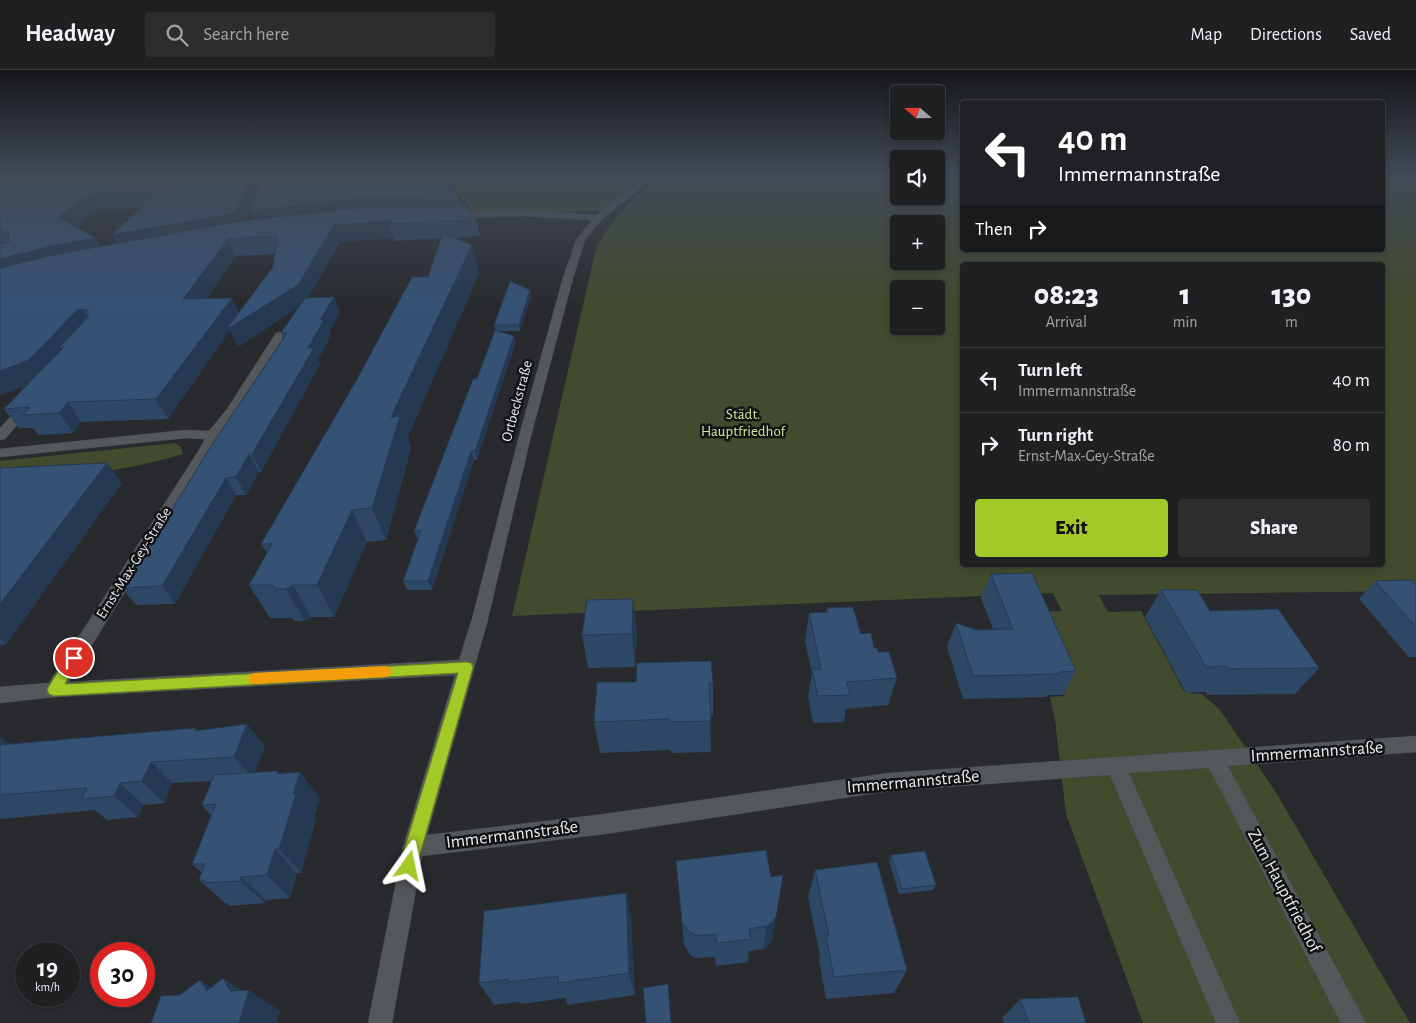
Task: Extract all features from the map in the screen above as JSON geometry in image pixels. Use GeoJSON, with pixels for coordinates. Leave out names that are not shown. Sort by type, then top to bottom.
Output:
{"type":"FeatureCollection","features":[{"type":"Feature","properties":{"kind":"street","name":"Ortbeckstraße"},"geometry":{"type":"LineString","coordinates":[[380,1023],[413,847],[466,667],[525,436],[568,278],[581,240],[597,219]]}},
{"type":"Feature","properties":{"kind":"street","name":"Ernst-Max-Gey-Straße"},"geometry":{"type":"LineString","coordinates":[[54,690],[206,450],[213,435],[232,412],[280,335]]}},
{"type":"Feature","properties":{"kind":"street"},"geometry":{"type":"LineString","coordinates":[[0,436],[32,401]]}},
{"type":"Feature","properties":{"kind":"street"},"geometry":{"type":"LineString","coordinates":[[0,453],[186,434],[213,435]]}},
{"type":"Feature","properties":{"kind":"street"},"geometry":{"type":"LineString","coordinates":[[0,695],[54,690],[466,667]]}},
{"type":"Feature","properties":{"kind":"street","name":"Immermannstraße"},"geometry":{"type":"LineString","coordinates":[[413,847],[605,824],[889,782],[1416,744]]}},
{"type":"Feature","properties":{"kind":"street","name":"Zum Hauptfriedhof"},"geometry":{"type":"LineString","coordinates":[[1214,759],[1354,1023]]}},
{"type":"Feature","properties":{"kind":"street"},"geometry":{"type":"LineString","coordinates":[[1116,766],[1228,1023]]}},
{"type":"Feature","properties":{"kind":"green space","name":"Städt. Hauptfriedhof"},"geometry":{"type":"Polygon","coordinates":[[[615,219],[890,219],[890,270],[945,270],[945,219],[960,219],[960,252],[1385,252],[1385,219],[1416,219],[1416,591],[1099,595],[1108,612],[1141,611],[1185,693],[1202,694],[1220,710],[1277,794],[1410,1023],[1143,1023],[1066,814],[1055,720],[1050,697],[1065,696],[1030,612],[1062,611],[1053,593],[512,616],[596,248],[615,219]]]}},
{"type":"Feature","properties":{"kind":"green space"},"geometry":{"type":"Polygon","coordinates":[[[175,443],[181,447],[183,454],[115,470],[0,484],[0,461],[175,443]]]}},
{"type":"Feature","properties":{"kind":"building"},"geometry":{"type":"Polygon","coordinates":[[[0,219],[62,219],[96,238],[52,246],[0,259],[0,244],[9,242],[8,232],[0,232],[0,219]]]}},
{"type":"Feature","properties":{"kind":"building"},"geometry":{"type":"Polygon","coordinates":[[[129,219],[199,219],[111,235],[129,219]]]}},
{"type":"Feature","properties":{"kind":"building"},"geometry":{"type":"Polygon","coordinates":[[[477,220],[389,224],[390,221],[334,225],[298,285],[229,328],[273,267],[277,236],[228,239],[183,299],[232,298],[156,399],[68,402],[59,413],[23,415],[30,407],[4,409],[64,347],[58,349],[88,317],[88,311],[83,309],[77,310],[29,360],[0,371],[0,268],[53,255],[241,221],[477,220]]]}},
{"type":"Feature","properties":{"kind":"building"},"geometry":{"type":"Polygon","coordinates":[[[443,233],[472,245],[391,417],[400,416],[372,508],[352,510],[317,585],[293,585],[286,589],[276,589],[273,585],[249,585],[272,544],[261,544],[356,381],[412,277],[428,277],[443,233]]]}},
{"type":"Feature","properties":{"kind":"building"},"geometry":{"type":"Polygon","coordinates":[[[510,281],[530,290],[519,325],[494,325],[510,281]]]}},
{"type":"Feature","properties":{"kind":"building"},"geometry":{"type":"Polygon","coordinates":[[[334,297],[320,320],[324,320],[308,348],[314,348],[252,454],[249,454],[236,477],[226,478],[162,586],[122,588],[207,452],[287,333],[281,333],[305,298],[334,297]]]}},
{"type":"Feature","properties":{"kind":"building"},"geometry":{"type":"Polygon","coordinates":[[[495,330],[514,336],[475,451],[471,451],[428,581],[403,581],[421,531],[414,531],[473,379],[477,379],[495,330]]]}},
{"type":"Feature","properties":{"kind":"building"},"geometry":{"type":"Polygon","coordinates":[[[107,463],[0,604],[0,468],[107,463]]]}},
{"type":"Feature","properties":{"kind":"building"},"geometry":{"type":"Polygon","coordinates":[[[1032,573],[1076,671],[1059,672],[1059,674],[973,676],[956,623],[977,630],[1013,629],[991,574],[1032,573]]]}},
{"type":"Feature","properties":{"kind":"building"},"geometry":{"type":"Polygon","coordinates":[[[1412,580],[1416,584],[1416,627],[1375,581],[1412,580]]]}},
{"type":"Feature","properties":{"kind":"building"},"geometry":{"type":"Polygon","coordinates":[[[1161,590],[1197,590],[1210,611],[1278,609],[1319,668],[1228,669],[1227,666],[1206,667],[1161,590]]]}},
{"type":"Feature","properties":{"kind":"building"},"geometry":{"type":"Polygon","coordinates":[[[633,599],[632,634],[582,635],[587,600],[633,599]]]}},
{"type":"Feature","properties":{"kind":"building"},"geometry":{"type":"Polygon","coordinates":[[[853,607],[861,634],[871,633],[874,648],[877,648],[878,652],[889,652],[897,678],[847,682],[850,695],[818,696],[812,669],[821,669],[809,613],[828,612],[827,608],[853,607]]]}},
{"type":"Feature","properties":{"kind":"building"},"geometry":{"type":"Polygon","coordinates":[[[711,661],[713,683],[709,683],[711,721],[669,722],[669,719],[594,722],[597,682],[636,682],[637,663],[711,661]]]}},
{"type":"Feature","properties":{"kind":"building"},"geometry":{"type":"Polygon","coordinates":[[[247,724],[234,757],[151,762],[142,781],[120,783],[114,796],[82,799],[87,788],[0,795],[0,745],[195,728],[194,731],[247,724]]]}},
{"type":"Feature","properties":{"kind":"building"},"geometry":{"type":"Polygon","coordinates":[[[278,771],[277,774],[300,772],[293,794],[296,794],[279,849],[275,849],[267,875],[241,877],[240,881],[204,883],[205,880],[199,880],[205,864],[192,864],[216,804],[202,805],[214,775],[278,771]]]}},
{"type":"Feature","properties":{"kind":"building"},"geometry":{"type":"Polygon","coordinates":[[[766,850],[771,877],[783,875],[776,917],[772,922],[767,926],[749,929],[751,939],[717,943],[715,934],[697,936],[690,933],[682,922],[676,861],[766,850]]]}},
{"type":"Feature","properties":{"kind":"building"},"geometry":{"type":"Polygon","coordinates":[[[925,851],[936,885],[902,889],[891,855],[925,851]]]}},
{"type":"Feature","properties":{"kind":"building"},"geometry":{"type":"Polygon","coordinates":[[[877,862],[907,970],[834,977],[826,936],[829,936],[815,870],[877,862]]]}},
{"type":"Feature","properties":{"kind":"building"},"geometry":{"type":"Polygon","coordinates":[[[626,893],[629,973],[558,983],[558,976],[479,983],[484,911],[626,893]]]}},
{"type":"Feature","properties":{"kind":"building"},"geometry":{"type":"Polygon","coordinates":[[[223,978],[230,991],[249,990],[239,1023],[151,1023],[161,996],[180,995],[200,980],[207,991],[223,978]]]}},
{"type":"Feature","properties":{"kind":"building"},"geometry":{"type":"Polygon","coordinates":[[[668,984],[671,1023],[646,1023],[643,988],[668,984]]]}},
{"type":"Feature","properties":{"kind":"building"},"geometry":{"type":"Polygon","coordinates":[[[1078,997],[1086,1023],[1029,1023],[1020,999],[1078,997]]]}},
{"type":"Feature","properties":{"kind":"slow traffic"},"geometry":{"type":"LineString","coordinates":[[254,679],[386,672]]}},
{"type":"Feature","properties":{"kind":"route"},"geometry":{"type":"LineString","coordinates":[[74,658],[54,690],[466,667],[409,866]]}}]}
